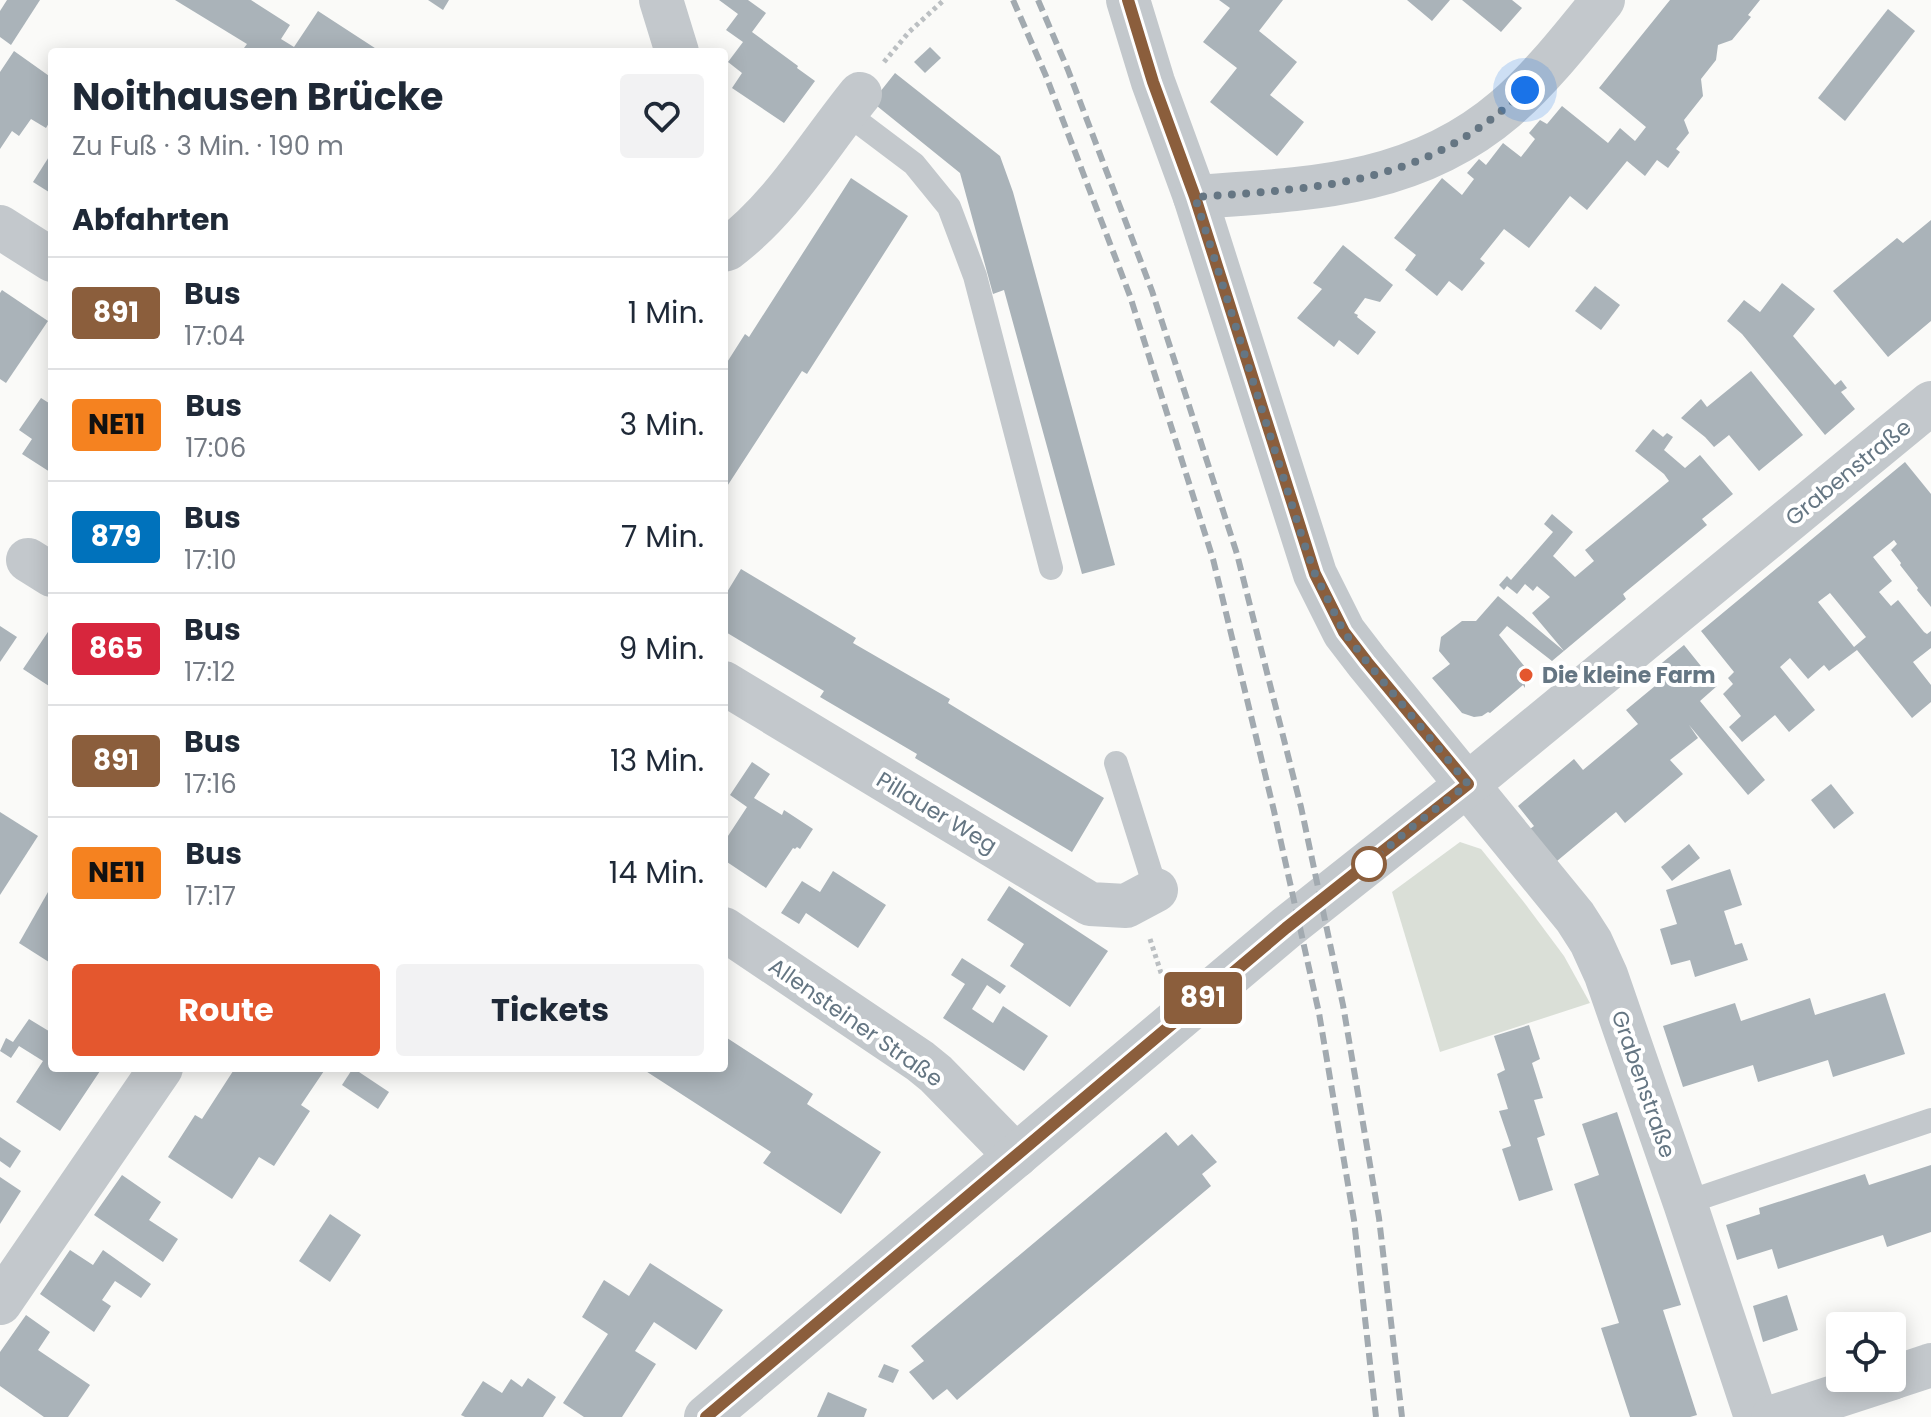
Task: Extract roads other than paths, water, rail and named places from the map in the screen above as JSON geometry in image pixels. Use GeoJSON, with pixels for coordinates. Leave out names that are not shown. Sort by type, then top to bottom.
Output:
{"type":"FeatureCollection","features":[{"type":"Feature","properties":{"kind":"street"},"geometry":{"type":"LineString","coordinates":[[661,0],[676,48]]}},
{"type":"Feature","properties":{"kind":"street"},"geometry":{"type":"LineString","coordinates":[[1128,0],[1153,82],[1195,197],[1304,543],[1328,604],[1367,662],[1468,784]]}},
{"type":"Feature","properties":{"kind":"street"},"geometry":{"type":"LineString","coordinates":[[1195,197],[1343,184],[1418,162],[1462,139],[1506,109],[1562,50],[1603,0]]}},
{"type":"Feature","properties":{"kind":"street"},"geometry":{"type":"LineString","coordinates":[[728,248],[768,214],[852,103]]}},
{"type":"Feature","properties":{"kind":"street"},"geometry":{"type":"LineString","coordinates":[[0,227],[48,257]]}},
{"type":"Feature","properties":{"kind":"street","name":"Grabenstraße"},"geometry":{"type":"LineString","coordinates":[[706,1417],[1286,928],[1468,784],[1931,403]]}},
{"type":"Feature","properties":{"kind":"street","name":"Pillauer Weg"},"geometry":{"type":"LineString","coordinates":[[728,685],[1090,904],[1126,906],[1146,895]]}},
{"type":"Feature","properties":{"kind":"street","name":"Grabenstraße"},"geometry":{"type":"LineString","coordinates":[[1468,784],[1575,917],[1591,942],[1606,975],[1756,1417]]}},
{"type":"Feature","properties":{"kind":"street","name":"Allensteiner Straße"},"geometry":{"type":"LineString","coordinates":[[728,932],[920,1061],[1016,1156]]}},
{"type":"Feature","properties":{"kind":"street"},"geometry":{"type":"LineString","coordinates":[[0,1303],[158,1072]]}},
{"type":"Feature","properties":{"kind":"street"},"geometry":{"type":"LineString","coordinates":[[1906,1373],[1931,1365]]}},
{"type":"Feature","properties":{"kind":"street"},"geometry":{"type":"LineString","coordinates":[[1773,1417],[1849,1392]]}},
{"type":"Feature","properties":{"kind":"lane"},"geometry":{"type":"LineString","coordinates":[[852,103],[914,164],[949,207],[975,276],[1051,568]]}},
{"type":"Feature","properties":{"kind":"lane"},"geometry":{"type":"LineString","coordinates":[[1116,763],[1146,895]]}},
{"type":"Feature","properties":{"kind":"lane"},"geometry":{"type":"LineString","coordinates":[[1685,1203],[1931,1120]]}},
{"type":"Feature","properties":{"kind":"railway"},"geometry":{"type":"LineString","coordinates":[[1013,0],[1046,76],[1130,296],[1213,559],[1319,1013],[1354,1220],[1376,1417]]}},
{"type":"Feature","properties":{"kind":"railway"},"geometry":{"type":"LineString","coordinates":[[1038,0],[1152,291],[1237,554],[1301,807],[1343,1005],[1379,1218],[1402,1417]]}},
{"type":"Feature","properties":{"kind":"place","name":"Die kleine Farm"},"geometry":{"type":"Point","coordinates":[1526,675]}}]}
